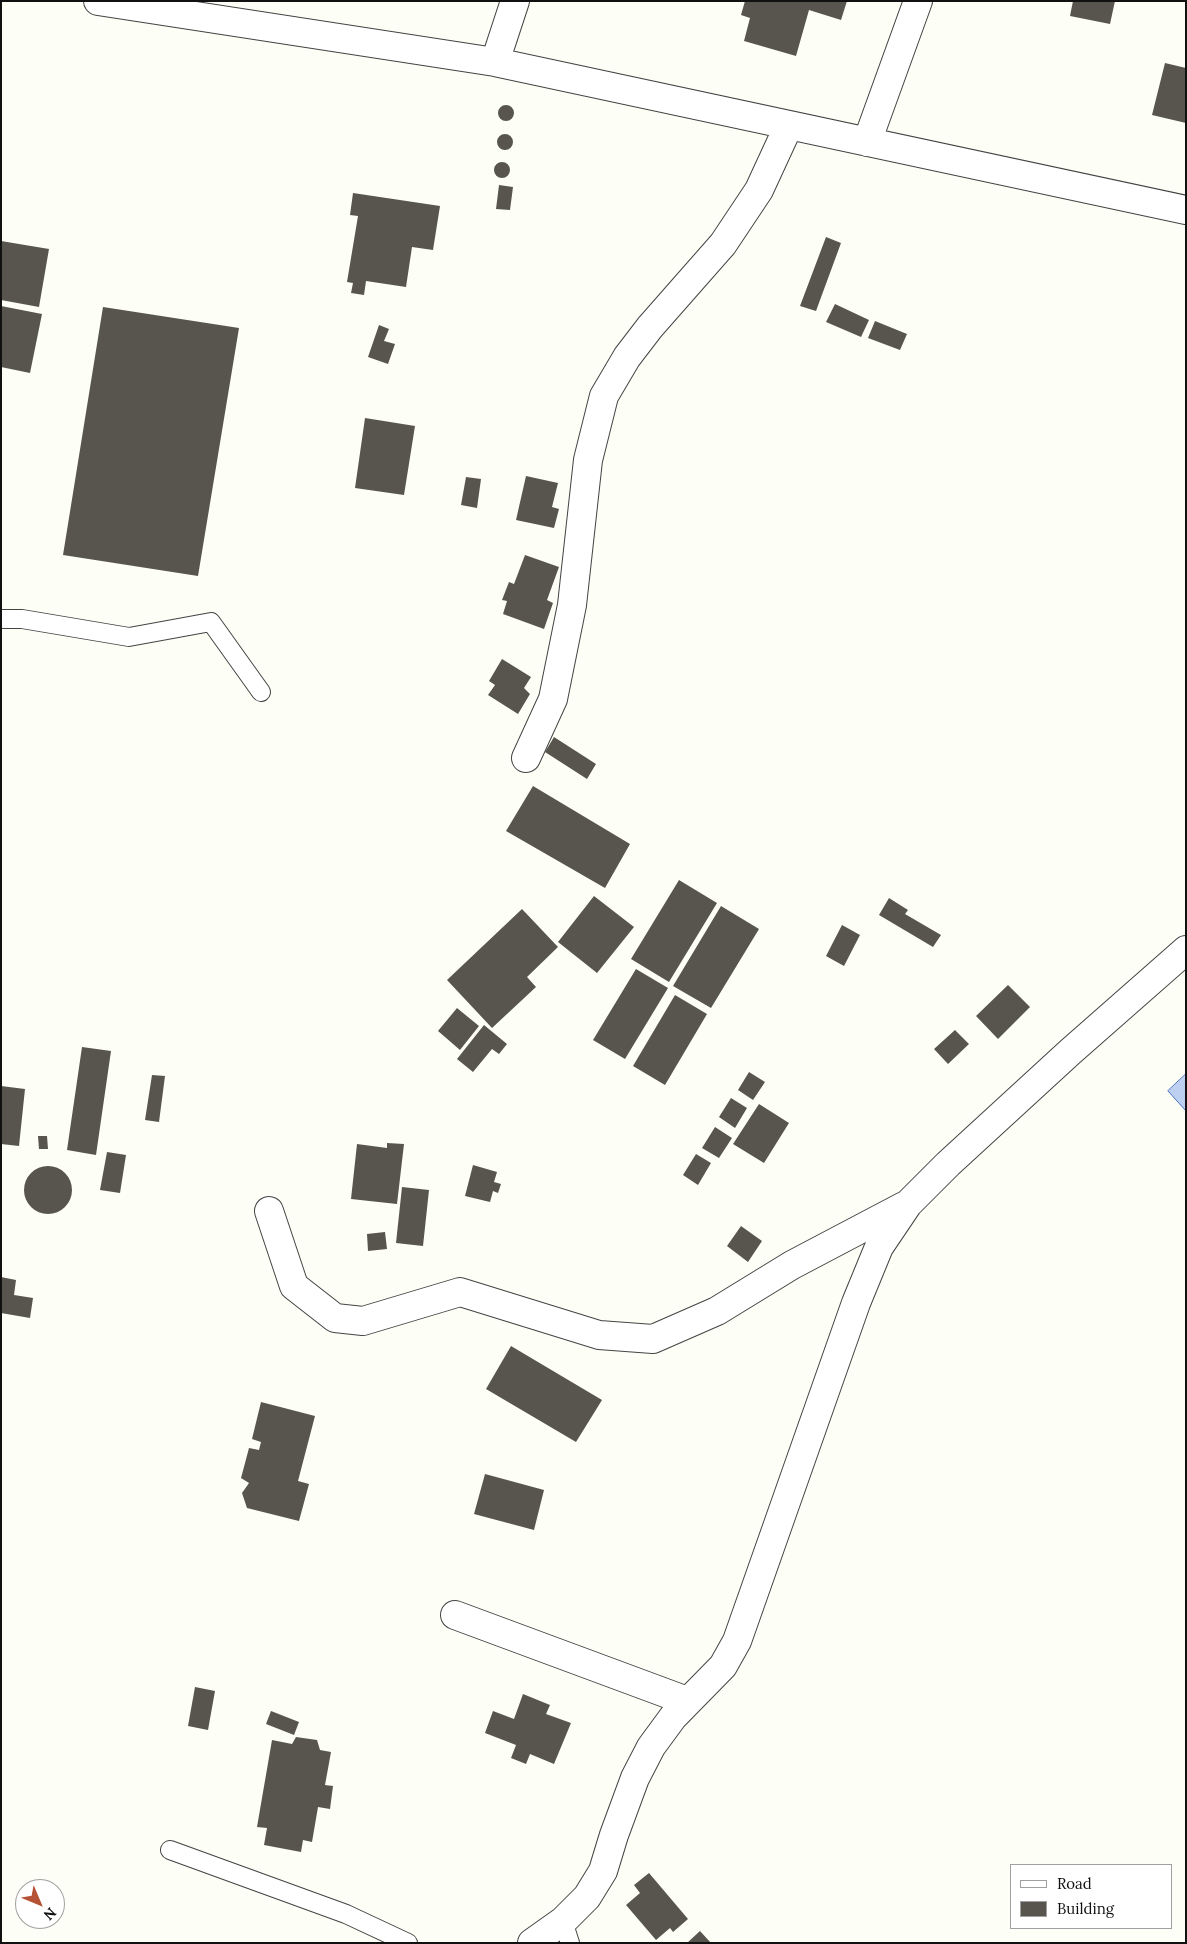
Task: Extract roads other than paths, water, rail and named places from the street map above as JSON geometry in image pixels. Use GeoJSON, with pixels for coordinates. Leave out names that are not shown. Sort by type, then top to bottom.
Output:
{"type":"FeatureCollection","features":[{"type":"Feature","properties":{"kind":"street"},"geometry":{"type":"LineString","coordinates":[[98,1],[198,8],[495,62],[1186,210]]}},
{"type":"Feature","properties":{"kind":"street"},"geometry":{"type":"LineString","coordinates":[[495,62],[515,1]]}},
{"type":"Feature","properties":{"kind":"street"},"geometry":{"type":"LineString","coordinates":[[867,142],[918,1]]}},
{"type":"Feature","properties":{"kind":"street"},"geometry":{"type":"LineString","coordinates":[[526,758],[553,699],[572,605],[588,460],[604,396],[627,357],[723,244],[759,190],[789,126]]}},
{"type":"Feature","properties":{"kind":"street"},"geometry":{"type":"LineString","coordinates":[[532,1943],[567,1932],[603,1871],[635,1778],[651,1747],[673,1716],[723,1666],[737,1640],[856,1303],[879,1247],[908,1204],[948,1164],[1062,1059],[1186,950]]}},
{"type":"Feature","properties":{"kind":"street"},"geometry":{"type":"LineString","coordinates":[[269,1211],[294,1286],[334,1318],[363,1321],[460,1292],[599,1335],[653,1339],[717,1311],[792,1265],[908,1204]]}},
{"type":"Feature","properties":{"kind":"street"},"geometry":{"type":"LineString","coordinates":[[455,1615],[687,1701]]}},
{"type":"Feature","properties":{"kind":"lane"},"geometry":{"type":"LineString","coordinates":[[1,619],[22,619],[130,637],[211,622],[261,692]]}},
{"type":"Feature","properties":{"kind":"lane"},"geometry":{"type":"LineString","coordinates":[[170,1850],[346,1914],[408,1943]]}},
{"type":"Feature","properties":{"kind":"water"},"geometry":{"type":"Polygon","coordinates":[[[1186,1074],[1186,1111],[1168,1091],[1186,1074]]]}}]}
